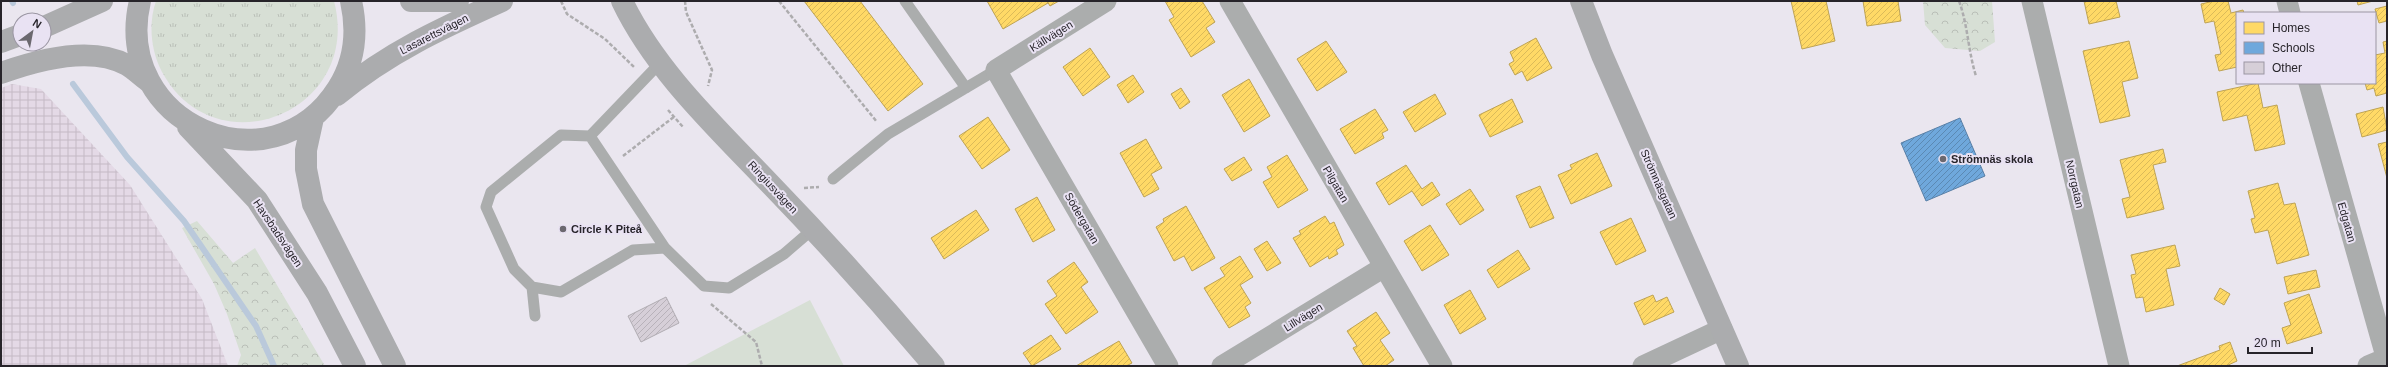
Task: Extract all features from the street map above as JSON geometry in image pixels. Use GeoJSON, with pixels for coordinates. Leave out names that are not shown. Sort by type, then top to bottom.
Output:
{"type":"FeatureCollection","features":[{"type":"Feature","properties":{"kind":"street"},"geometry":{"type":"LineString","coordinates":[[52,23],[102,1]]}},
{"type":"Feature","properties":{"kind":"street"},"geometry":{"type":"LineString","coordinates":[[140,1],[137,15],[136,38],[140,60],[148,82]]}},
{"type":"Feature","properties":{"kind":"street"},"geometry":{"type":"LineString","coordinates":[[1,73],[43,62],[78,56],[104,57],[126,64],[148,82],[161,100],[177,116],[198,129],[221,137],[245,140],[269,138],[286,132],[313,118],[330,101],[346,76],[354,48],[355,19],[351,1]]}},
{"type":"Feature","properties":{"kind":"street","name":"Lasarettsvägen"},"geometry":{"type":"LineString","coordinates":[[411,1],[458,1]]}},
{"type":"Feature","properties":{"kind":"street","name":"Lasarettsvägen"},"geometry":{"type":"LineString","coordinates":[[330,101],[401,50],[424,36],[502,1]]}},
{"type":"Feature","properties":{"kind":"street","name":"Ringiusvägen"},"geometry":{"type":"LineString","coordinates":[[622,1],[636,30],[692,102],[813,228],[880,302],[934,366]]}},
{"type":"Feature","properties":{"kind":"street","name":"Källvägen"},"geometry":{"type":"LineString","coordinates":[[996,70],[1106,1]]}},
{"type":"Feature","properties":{"kind":"street","name":"Pilgatan"},"geometry":{"type":"LineString","coordinates":[[1230,1],[1442,366]]}},
{"type":"Feature","properties":{"kind":"street","name":"Strömnäsgatan"},"geometry":{"type":"LineString","coordinates":[[1582,1],[1602,56],[1738,366]]}},
{"type":"Feature","properties":{"kind":"street","name":"Norrgatan"},"geometry":{"type":"LineString","coordinates":[[2032,1],[2087,237],[2119,366]]}},
{"type":"Feature","properties":{"kind":"street"},"geometry":{"type":"LineString","coordinates":[[2287,1],[2290,12]]}},
{"type":"Feature","properties":{"kind":"street"},"geometry":{"type":"LineString","coordinates":[[1,42],[12,38]]}},
{"type":"Feature","properties":{"kind":"street","name":"Södergatan"},"geometry":{"type":"LineString","coordinates":[[996,70],[1168,366]]}},
{"type":"Feature","properties":{"kind":"street","name":"Edgatan"},"geometry":{"type":"LineString","coordinates":[[2309,84],[2387,359]]}},
{"type":"Feature","properties":{"kind":"street","name":"Havsbadsvägen"},"geometry":{"type":"LineString","coordinates":[[177,116],[257,200],[317,293],[355,366]]}},
{"type":"Feature","properties":{"kind":"street"},"geometry":{"type":"LineString","coordinates":[[313,118],[306,156],[306,169],[313,204],[395,366]]}},
{"type":"Feature","properties":{"kind":"street","name":"Lillvägen"},"geometry":{"type":"LineString","coordinates":[[1222,366],[1384,267]]}},
{"type":"Feature","properties":{"kind":"street"},"geometry":{"type":"LineString","coordinates":[[1643,366],[1722,329]]}},
{"type":"Feature","properties":{"kind":"street"},"geometry":{"type":"LineString","coordinates":[[2368,366],[2387,359]]}},
{"type":"Feature","properties":{"kind":"lane"},"geometry":{"type":"LineString","coordinates":[[905,1],[966,88]]}},
{"type":"Feature","properties":{"kind":"lane"},"geometry":{"type":"LineString","coordinates":[[661,62],[590,136],[561,135],[491,192],[486,207],[514,269],[532,287],[561,292],[633,250],[665,248]]}},
{"type":"Feature","properties":{"kind":"lane"},"geometry":{"type":"LineString","coordinates":[[833,179],[888,134],[996,70]]}},
{"type":"Feature","properties":{"kind":"lane"},"geometry":{"type":"LineString","coordinates":[[590,136],[665,248],[704,286],[729,288],[784,254],[813,228]]}},
{"type":"Feature","properties":{"kind":"lane"},"geometry":{"type":"LineString","coordinates":[[532,287],[535,316]]}},
{"type":"Feature","properties":{"kind":"path"},"geometry":{"type":"LineString","coordinates":[[779,1],[888,134]]}},
{"type":"Feature","properties":{"kind":"path"},"geometry":{"type":"LineString","coordinates":[[1959,1],[1965,17],[1971,60],[1976,76]]}},
{"type":"Feature","properties":{"kind":"path"},"geometry":{"type":"LineString","coordinates":[[704,286],[710,303],[756,342],[762,366]]}},
{"type":"Feature","properties":{"kind":"shaded area"},"geometry":{"type":"Polygon","coordinates":[[[12,84],[41,89],[130,185],[202,299],[228,366],[1,366],[1,88],[12,84]]]}},
{"type":"Feature","properties":{"kind":"green space"},"geometry":{"type":"Polygon","coordinates":[[[156,1],[334,1],[337,40],[327,72],[307,98],[279,115],[248,122],[216,118],[186,102],[162,72],[155,55],[151,28],[156,1]]]}},
{"type":"Feature","properties":{"kind":"green space"},"geometry":{"type":"Polygon","coordinates":[[[1923,1],[1992,1],[1995,42],[1980,51],[1945,48],[1925,25],[1923,1]]]}},
{"type":"Feature","properties":{"kind":"green space"},"geometry":{"type":"Polygon","coordinates":[[[197,221],[233,263],[255,248],[325,366],[237,366],[241,355],[227,314],[214,284],[182,228],[197,221]]]}},
{"type":"Feature","properties":{"kind":"green space"},"geometry":{"type":"Polygon","coordinates":[[[810,300],[844,366],[684,366],[810,300]]]}},
{"type":"Feature","properties":{"kind":"building: Homes"},"geometry":{"type":"Polygon","coordinates":[[[804,1],[860,1],[923,84],[888,111],[804,1]]]}},
{"type":"Feature","properties":{"kind":"building: Homes"},"geometry":{"type":"Polygon","coordinates":[[[987,1],[1047,1],[1048,3],[1003,29],[987,1]]]}},
{"type":"Feature","properties":{"kind":"building: Homes"},"geometry":{"type":"Polygon","coordinates":[[[1047,1],[1059,1],[1050,6],[1047,1]]]}},
{"type":"Feature","properties":{"kind":"building: Homes"},"geometry":{"type":"Polygon","coordinates":[[[1165,1],[1202,1],[1215,22],[1206,28],[1215,42],[1191,57],[1169,20],[1174,17],[1165,1]]]}},
{"type":"Feature","properties":{"kind":"building: Homes"},"geometry":{"type":"Polygon","coordinates":[[[1791,1],[1826,1],[1835,41],[1802,49],[1791,1]]]}},
{"type":"Feature","properties":{"kind":"building: Homes"},"geometry":{"type":"Polygon","coordinates":[[[1863,1],[1898,1],[1901,21],[1867,26],[1863,1]]]}},
{"type":"Feature","properties":{"kind":"building: Homes"},"geometry":{"type":"Polygon","coordinates":[[[2084,1],[2116,1],[2120,17],[2089,24],[2084,1]]]}},
{"type":"Feature","properties":{"kind":"building: Homes"},"geometry":{"type":"Polygon","coordinates":[[[2214,1],[2228,1],[2231,13],[2243,10],[2244,12],[2236,12],[2236,67],[2219,71],[2215,55],[2221,54],[2214,21],[2205,23],[2201,4],[2214,1]]]}},
{"type":"Feature","properties":{"kind":"building: Homes"},"geometry":{"type":"Polygon","coordinates":[[[2357,1],[2373,1],[2358,5],[2357,1]]]}},
{"type":"Feature","properties":{"kind":"building: Homes"},"geometry":{"type":"Polygon","coordinates":[[[2387,6],[2387,21],[2379,23],[2375,9],[2387,6]]]}},
{"type":"Feature","properties":{"kind":"building: Homes"},"geometry":{"type":"Polygon","coordinates":[[[1536,38],[1552,68],[1527,81],[1522,71],[1515,75],[1509,64],[1514,61],[1510,52],[1536,38]]]}},
{"type":"Feature","properties":{"kind":"building: Homes"},"geometry":{"type":"Polygon","coordinates":[[[1326,41],[1347,72],[1317,91],[1297,59],[1326,41]]]}},
{"type":"Feature","properties":{"kind":"building: Homes"},"geometry":{"type":"Polygon","coordinates":[[[2129,41],[2138,78],[2122,82],[2130,116],[2100,123],[2083,51],[2129,41]]]}},
{"type":"Feature","properties":{"kind":"building: Homes"},"geometry":{"type":"Polygon","coordinates":[[[2387,41],[2387,93],[2376,96],[2374,88],[2367,90],[2365,84],[2376,84],[2376,55],[2385,53],[2383,42],[2387,41]]]}},
{"type":"Feature","properties":{"kind":"building: Homes"},"geometry":{"type":"Polygon","coordinates":[[[1090,48],[1110,77],[1083,96],[1063,67],[1090,48]]]}},
{"type":"Feature","properties":{"kind":"building: Homes"},"geometry":{"type":"Polygon","coordinates":[[[1133,75],[1144,92],[1128,103],[1117,85],[1133,75]]]}},
{"type":"Feature","properties":{"kind":"building: Homes"},"geometry":{"type":"Polygon","coordinates":[[[1249,79],[1270,116],[1244,132],[1222,95],[1249,79]]]}},
{"type":"Feature","properties":{"kind":"building: Homes"},"geometry":{"type":"Polygon","coordinates":[[[2258,84],[2263,108],[2277,105],[2285,144],[2255,151],[2247,115],[2223,121],[2217,92],[2258,84]]]}},
{"type":"Feature","properties":{"kind":"building: Homes"},"geometry":{"type":"Polygon","coordinates":[[[1181,88],[1190,102],[1180,109],[1171,94],[1181,88]]]}},
{"type":"Feature","properties":{"kind":"building: Homes"},"geometry":{"type":"Polygon","coordinates":[[[1435,94],[1446,114],[1415,132],[1403,112],[1435,94]]]}},
{"type":"Feature","properties":{"kind":"building: Homes"},"geometry":{"type":"Polygon","coordinates":[[[1512,99],[1523,122],[1490,137],[1479,115],[1512,99]]]}},
{"type":"Feature","properties":{"kind":"building: Homes"},"geometry":{"type":"Polygon","coordinates":[[[2383,107],[2387,130],[2362,137],[2356,114],[2383,107]]]}},
{"type":"Feature","properties":{"kind":"building: Homes"},"geometry":{"type":"Polygon","coordinates":[[[1375,109],[1388,130],[1382,133],[1384,138],[1355,154],[1340,129],[1375,109]]]}},
{"type":"Feature","properties":{"kind":"building: Homes"},"geometry":{"type":"Polygon","coordinates":[[[988,117],[1010,150],[982,169],[959,136],[988,117]]]}},
{"type":"Feature","properties":{"kind":"building: Homes"},"geometry":{"type":"Polygon","coordinates":[[[1146,139],[1162,168],[1151,174],[1159,189],[1144,197],[1120,153],[1146,139]]]}},
{"type":"Feature","properties":{"kind":"building: Homes"},"geometry":{"type":"Polygon","coordinates":[[[2387,142],[2387,178],[2378,144],[2387,142]]]}},
{"type":"Feature","properties":{"kind":"building: Homes"},"geometry":{"type":"Polygon","coordinates":[[[2163,149],[2166,162],[2153,165],[2164,209],[2127,218],[2122,199],[2130,197],[2120,160],[2163,149]]]}},
{"type":"Feature","properties":{"kind":"building: Homes"},"geometry":{"type":"Polygon","coordinates":[[[1597,153],[1612,186],[1571,204],[1558,175],[1572,169],[1570,165],[1597,153]]]}},
{"type":"Feature","properties":{"kind":"building: Homes"},"geometry":{"type":"Polygon","coordinates":[[[1287,155],[1308,190],[1278,208],[1263,182],[1272,177],[1267,167],[1287,155]]]}},
{"type":"Feature","properties":{"kind":"building: Homes"},"geometry":{"type":"Polygon","coordinates":[[[1244,157],[1252,170],[1232,181],[1224,169],[1244,157]]]}},
{"type":"Feature","properties":{"kind":"building: Homes"},"geometry":{"type":"Polygon","coordinates":[[[1406,165],[1422,189],[1432,182],[1440,195],[1422,206],[1412,191],[1389,205],[1376,183],[1406,165]]]}},
{"type":"Feature","properties":{"kind":"building: Homes"},"geometry":{"type":"Polygon","coordinates":[[[2278,183],[2284,205],[2295,203],[2309,255],[2277,264],[2268,230],[2255,233],[2251,219],[2255,218],[2248,191],[2278,183]]]}},
{"type":"Feature","properties":{"kind":"building: Homes"},"geometry":{"type":"Polygon","coordinates":[[[1540,186],[1554,218],[1530,228],[1516,196],[1540,186]]]}},
{"type":"Feature","properties":{"kind":"building: Homes"},"geometry":{"type":"Polygon","coordinates":[[[1470,189],[1484,210],[1460,225],[1446,204],[1470,189]]]}},
{"type":"Feature","properties":{"kind":"building: Homes"},"geometry":{"type":"Polygon","coordinates":[[[1037,197],[1055,230],[1033,242],[1015,209],[1037,197]]]}},
{"type":"Feature","properties":{"kind":"building: Homes"},"geometry":{"type":"Polygon","coordinates":[[[1186,206],[1215,258],[1192,271],[1184,256],[1174,261],[1156,227],[1164,222],[1163,219],[1186,206]]]}},
{"type":"Feature","properties":{"kind":"building: Homes"},"geometry":{"type":"Polygon","coordinates":[[[976,210],[989,230],[944,259],[931,238],[976,210]]]}},
{"type":"Feature","properties":{"kind":"building: Homes"},"geometry":{"type":"Polygon","coordinates":[[[1325,216],[1330,224],[1334,222],[1344,245],[1336,250],[1338,254],[1329,259],[1328,256],[1310,267],[1293,238],[1301,234],[1299,231],[1325,216]]]}},
{"type":"Feature","properties":{"kind":"building: Homes"},"geometry":{"type":"Polygon","coordinates":[[[1631,218],[1646,251],[1616,265],[1600,232],[1631,218]]]}},
{"type":"Feature","properties":{"kind":"building: Homes"},"geometry":{"type":"Polygon","coordinates":[[[1430,225],[1449,255],[1422,271],[1404,241],[1430,225]]]}},
{"type":"Feature","properties":{"kind":"building: Homes"},"geometry":{"type":"Polygon","coordinates":[[[1267,241],[1281,263],[1267,271],[1254,249],[1267,241]]]}},
{"type":"Feature","properties":{"kind":"building: Homes"},"geometry":{"type":"Polygon","coordinates":[[[2175,245],[2180,266],[2166,269],[2174,305],[2146,312],[2143,297],[2136,298],[2131,275],[2136,274],[2131,255],[2175,245]]]}},
{"type":"Feature","properties":{"kind":"building: Homes"},"geometry":{"type":"Polygon","coordinates":[[[1518,250],[1530,269],[1498,288],[1487,270],[1518,250]]]}},
{"type":"Feature","properties":{"kind":"building: Homes"},"geometry":{"type":"Polygon","coordinates":[[[1240,256],[1253,277],[1240,285],[1251,303],[1245,307],[1250,316],[1229,328],[1204,288],[1225,276],[1220,268],[1240,256]]]}},
{"type":"Feature","properties":{"kind":"building: Homes"},"geometry":{"type":"Polygon","coordinates":[[[1074,262],[1088,282],[1081,287],[1098,312],[1066,334],[1045,304],[1057,296],[1047,281],[1074,262]]]}},
{"type":"Feature","properties":{"kind":"building: Homes"},"geometry":{"type":"Polygon","coordinates":[[[2316,270],[2320,287],[2288,294],[2284,277],[2316,270]]]}},
{"type":"Feature","properties":{"kind":"building: Homes"},"geometry":{"type":"Polygon","coordinates":[[[2220,288],[2230,294],[2224,305],[2214,299],[2220,288]]]}},
{"type":"Feature","properties":{"kind":"building: Homes"},"geometry":{"type":"Polygon","coordinates":[[[1470,290],[1486,319],[1460,334],[1444,305],[1470,290]]]}},
{"type":"Feature","properties":{"kind":"building: Homes"},"geometry":{"type":"Polygon","coordinates":[[[2309,294],[2322,333],[2287,344],[2282,328],[2291,325],[2284,303],[2309,294]]]}},
{"type":"Feature","properties":{"kind":"building: Homes"},"geometry":{"type":"Polygon","coordinates":[[[1653,295],[1656,302],[1667,297],[1674,312],[1644,325],[1634,303],[1653,295]]]}},
{"type":"Feature","properties":{"kind":"building: Homes"},"geometry":{"type":"Polygon","coordinates":[[[1376,312],[1390,333],[1380,340],[1394,360],[1385,366],[1364,366],[1353,348],[1357,346],[1347,331],[1376,312]]]}},
{"type":"Feature","properties":{"kind":"building: Homes"},"geometry":{"type":"Polygon","coordinates":[[[1051,335],[1061,349],[1032,366],[1023,353],[1051,335]]]}},
{"type":"Feature","properties":{"kind":"building: Homes"},"geometry":{"type":"Polygon","coordinates":[[[1119,341],[1132,363],[1126,366],[1076,366],[1119,341]]]}},
{"type":"Feature","properties":{"kind":"building: Homes"},"geometry":{"type":"Polygon","coordinates":[[[2230,342],[2237,361],[2226,366],[2177,366],[2220,350],[2219,346],[2230,342]]]}},
{"type":"Feature","properties":{"kind":"building: Schools","name":"Strömnäs skola"},"geometry":{"type":"Polygon","coordinates":[[[1960,118],[1985,176],[1926,201],[1901,143],[1960,118]]]}},
{"type":"Feature","properties":{"kind":"building: Other"},"geometry":{"type":"Polygon","coordinates":[[[666,297],[679,323],[641,342],[628,316],[666,297]]]}},
{"type":"Feature","properties":{"kind":"waterway"},"geometry":{"type":"LineString","coordinates":[[73,84],[127,157],[184,221],[256,326],[274,366]]}},
{"type":"Feature","properties":{"kind":"place","name":"Strömnäs skola"},"geometry":{"type":"Point","coordinates":[1943,159]}},
{"type":"Feature","properties":{"kind":"place","name":"Circle K Piteå"},"geometry":{"type":"Point","coordinates":[563,229]}}]}
